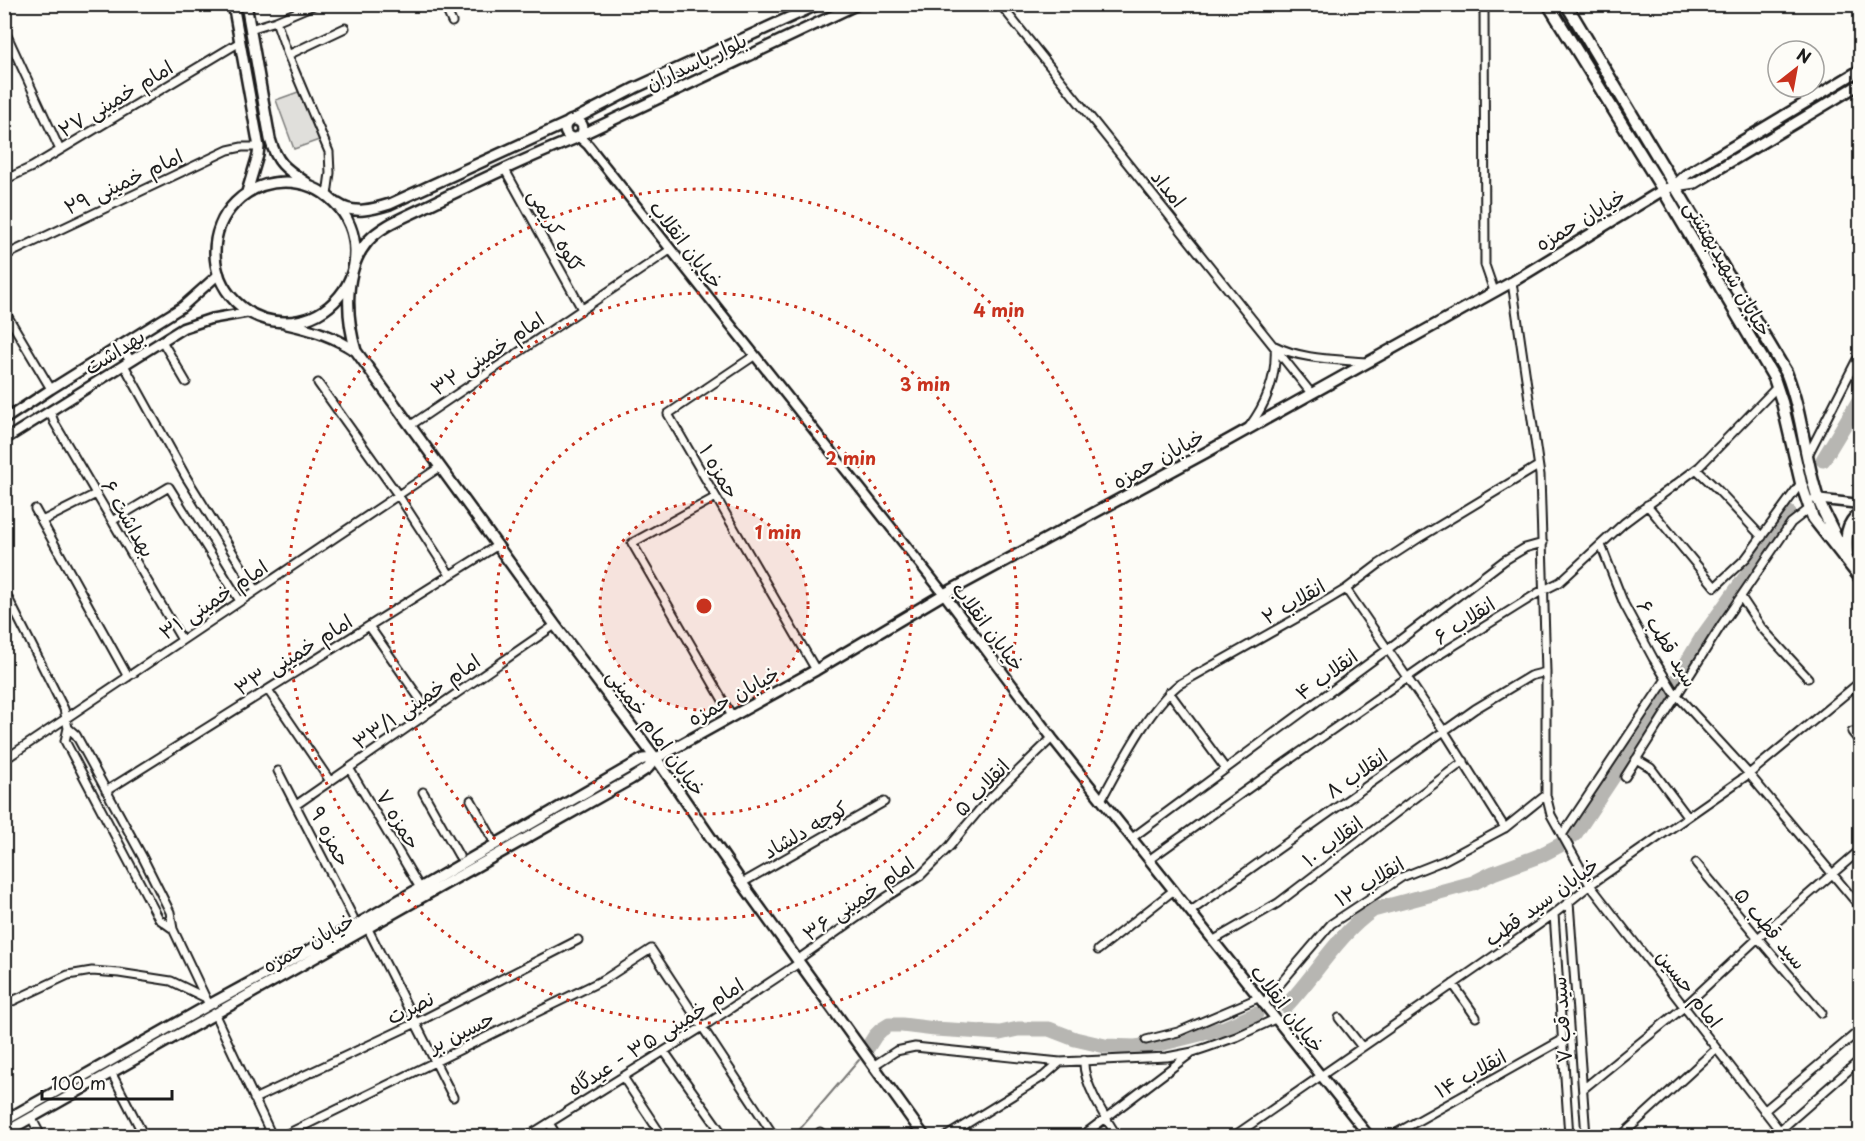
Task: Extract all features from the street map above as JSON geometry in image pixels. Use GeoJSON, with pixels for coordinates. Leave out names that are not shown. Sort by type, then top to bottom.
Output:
{"type":"FeatureCollection","features":[{"type":"Feature","properties":{"kind":"main road"},"geometry":{"type":"LineString","coordinates":[[233,4],[259,147],[247,192]]}},
{"type":"Feature","properties":{"kind":"main road"},"geometry":{"type":"LineString","coordinates":[[246,4],[274,154],[286,169],[335,202],[347,218],[354,236],[355,255],[348,305],[357,351]]}},
{"type":"Feature","properties":{"kind":"main road","name":"بلوار پاسداران"},"geometry":{"type":"LineString","coordinates":[[335,202],[344,208],[354,210],[374,209],[390,204],[819,4]]}},
{"type":"Feature","properties":{"kind":"main road","name":"بلوار پاسداران"},"geometry":{"type":"LineString","coordinates":[[352,273],[368,241],[383,229],[504,168],[578,137],[858,4]]}},
{"type":"Feature","properties":{"kind":"main road","name":"خیابان شهیدبهشتی"},"geometry":{"type":"LineString","coordinates":[[1548,4],[1663,189],[1774,378],[1801,483],[1813,518],[1860,578]]}},
{"type":"Feature","properties":{"kind":"main road","name":"خیابان شهیدبهشتی"},"geometry":{"type":"LineString","coordinates":[[1566,4],[1786,372],[1795,394],[1818,498],[1847,562]]}},
{"type":"Feature","properties":{"kind":"main road","name":"خیابان حمزه"},"geometry":{"type":"LineString","coordinates":[[1674,186],[1687,174],[1860,70]]}},
{"type":"Feature","properties":{"kind":"main road","name":"خیابان حمزه"},"geometry":{"type":"LineString","coordinates":[[4,1133],[215,1015],[365,925],[631,779],[648,768],[656,758],[816,670],[944,594],[1512,282],[1663,189],[1695,183],[1860,84]]}},
{"type":"Feature","properties":{"kind":"main road"},"geometry":{"type":"LineString","coordinates":[[570,121],[581,124],[583,129],[578,137],[568,136],[565,131],[570,121]]}},
{"type":"Feature","properties":{"kind":"main road"},"geometry":{"type":"LineString","coordinates":[[316,189],[293,182],[269,183],[247,192],[230,208],[219,228],[215,251],[219,274],[230,294],[250,312],[273,321],[333,337],[357,351]]}},
{"type":"Feature","properties":{"kind":"main road"},"geometry":{"type":"LineString","coordinates":[[273,321],[293,321],[319,313],[330,306],[343,291],[352,273]]}},
{"type":"Feature","properties":{"kind":"main road","name":"خیابان امام خمینی"},"geometry":{"type":"LineString","coordinates":[[357,351],[555,625],[656,758],[742,884],[924,1137]]}},
{"type":"Feature","properties":{"kind":"main road"},"geometry":{"type":"LineString","coordinates":[[1847,562],[1848,526],[1860,513]]}},
{"type":"Feature","properties":{"kind":"main road","name":"خیابان حمزه"},"geometry":{"type":"LineString","coordinates":[[4,1121],[207,1001],[365,925],[420,888],[643,759],[656,758]]}},
{"type":"Feature","properties":{"kind":"main road"},"geometry":{"type":"LineString","coordinates":[[207,1001],[215,1015]]}},
{"type":"Feature","properties":{"kind":"street"},"geometry":{"type":"LineString","coordinates":[[250,29],[316,4]]}},
{"type":"Feature","properties":{"kind":"street"},"geometry":{"type":"LineString","coordinates":[[444,4],[452,22]]}},
{"type":"Feature","properties":{"kind":"street","name":"امداد"},"geometry":{"type":"LineString","coordinates":[[1000,4],[1311,393]]}},
{"type":"Feature","properties":{"kind":"street"},"geometry":{"type":"LineString","coordinates":[[1484,4],[1485,265],[1494,291]]}},
{"type":"Feature","properties":{"kind":"street"},"geometry":{"type":"LineString","coordinates":[[276,21],[329,152],[330,173],[327,195]]}},
{"type":"Feature","properties":{"kind":"street"},"geometry":{"type":"LineString","coordinates":[[288,55],[345,28]]}},
{"type":"Feature","properties":{"kind":"street"},"geometry":{"type":"LineString","coordinates":[[4,29],[60,150]]}},
{"type":"Feature","properties":{"kind":"street","name":"امام خمینی ۲۷"},"geometry":{"type":"LineString","coordinates":[[4,180],[32,167],[240,42]]}},
{"type":"Feature","properties":{"kind":"street","name":"خیابان انقلاب"},"geometry":{"type":"LineString","coordinates":[[578,137],[588,145],[944,594],[1052,738],[1369,1137]]}},
{"type":"Feature","properties":{"kind":"street","name":"امام خمینی ۲۹"},"geometry":{"type":"LineString","coordinates":[[4,256],[228,150],[259,147]]}},
{"type":"Feature","properties":{"kind":"street","name":"ککوه کریمی"},"geometry":{"type":"LineString","coordinates":[[504,168],[582,309]]}},
{"type":"Feature","properties":{"kind":"street","name":"امام خمینی ۳۲"},"geometry":{"type":"LineString","coordinates":[[411,425],[670,250]]}},
{"type":"Feature","properties":{"kind":"street","name":"بهداشت"},"geometry":{"type":"LineString","coordinates":[[4,420],[182,307],[219,274]]}},
{"type":"Feature","properties":{"kind":"street","name":"امام حسین"},"geometry":{"type":"LineString","coordinates":[[1512,282],[1538,466],[1543,543],[1546,795],[1551,815],[1590,885],[1764,1111],[1779,1135]]}},
{"type":"Feature","properties":{"kind":"street"},"geometry":{"type":"LineString","coordinates":[[4,310],[51,389]]}},
{"type":"Feature","properties":{"kind":"street","name":"بهداشت"},"geometry":{"type":"LineString","coordinates":[[4,440],[183,328],[210,319],[250,312]]}},
{"type":"Feature","properties":{"kind":"street"},"geometry":{"type":"LineString","coordinates":[[162,341],[186,382]]}},
{"type":"Feature","properties":{"kind":"street"},"geometry":{"type":"LineString","coordinates":[[120,345],[186,477],[256,590]]}},
{"type":"Feature","properties":{"kind":"street"},"geometry":{"type":"LineString","coordinates":[[1275,346],[1286,352],[1300,355],[1366,362]]}},
{"type":"Feature","properties":{"kind":"street"},"geometry":{"type":"LineString","coordinates":[[1248,429],[1265,401],[1274,376],[1275,346]]}},
{"type":"Feature","properties":{"kind":"street","name":"حمزه ۱"},"geometry":{"type":"LineString","coordinates":[[754,356],[668,414],[816,670]]}},
{"type":"Feature","properties":{"kind":"street"},"geometry":{"type":"LineString","coordinates":[[1808,455],[1860,357]]}},
{"type":"Feature","properties":{"kind":"street"},"geometry":{"type":"LineString","coordinates":[[318,383],[398,495],[450,575]]}},
{"type":"Feature","properties":{"kind":"street","name":"انقلاب ۶"},"geometry":{"type":"LineString","coordinates":[[1150,859],[1473,632],[1560,582],[1624,523],[1696,469],[1777,387]]}},
{"type":"Feature","properties":{"kind":"street","name":"بهداشت ۶"},"geometry":{"type":"LineString","coordinates":[[50,411],[54,422],[182,640]]}},
{"type":"Feature","properties":{"kind":"street","name":"امام خمینی ۳۱"},"geometry":{"type":"LineString","coordinates":[[4,760],[440,466]]}},
{"type":"Feature","properties":{"kind":"street","name":"انقلاب ۲"},"geometry":{"type":"LineString","coordinates":[[1101,800],[1133,744],[1169,692],[1178,685],[1346,589],[1419,538],[1538,466]]}},
{"type":"Feature","properties":{"kind":"street"},"geometry":{"type":"LineString","coordinates":[[1696,469],[1762,537]]}},
{"type":"Feature","properties":{"kind":"street"},"geometry":{"type":"LineString","coordinates":[[1647,505],[1715,588],[1746,558],[1801,483]]}},
{"type":"Feature","properties":{"kind":"street"},"geometry":{"type":"LineString","coordinates":[[112,521],[170,487],[240,601]]}},
{"type":"Feature","properties":{"kind":"street"},"geometry":{"type":"LineString","coordinates":[[42,521],[96,494]]}},
{"type":"Feature","properties":{"kind":"street"},"geometry":{"type":"LineString","coordinates":[[716,496],[632,543],[732,716]]}},
{"type":"Feature","properties":{"kind":"street"},"geometry":{"type":"LineString","coordinates":[[1625,777],[1695,664],[1791,524],[1808,505],[1818,498],[1860,504]]}},
{"type":"Feature","properties":{"kind":"street"},"geometry":{"type":"LineString","coordinates":[[35,509],[128,677]]}},
{"type":"Feature","properties":{"kind":"street","name":"انقلاب ۴"},"geometry":{"type":"LineString","coordinates":[[1132,838],[1505,560],[1525,548],[1543,543]]}},
{"type":"Feature","properties":{"kind":"street","name":"امام خمینی ۳۳"},"geometry":{"type":"LineString","coordinates":[[106,791],[498,545]]}},
{"type":"Feature","properties":{"kind":"street","name":"سید قطب ۶"},"geometry":{"type":"LineString","coordinates":[[1600,545],[1624,604],[1676,694],[1749,774],[1860,907]]}},
{"type":"Feature","properties":{"kind":"street"},"geometry":{"type":"LineString","coordinates":[[1346,589],[1464,761],[1505,828]]}},
{"type":"Feature","properties":{"kind":"street"},"geometry":{"type":"LineString","coordinates":[[4,590],[64,709],[68,728],[65,741],[70,752],[159,919],[173,929]]}},
{"type":"Feature","properties":{"kind":"street"},"geometry":{"type":"LineString","coordinates":[[1741,597],[1761,627],[1808,678]]}},
{"type":"Feature","properties":{"kind":"street","name":"امام خمینی ۳۳/۱"},"geometry":{"type":"LineString","coordinates":[[296,805],[555,625]]}},
{"type":"Feature","properties":{"kind":"street"},"geometry":{"type":"LineString","coordinates":[[369,626],[429,712]]}},
{"type":"Feature","properties":{"kind":"street","name":"انقلاب ۸"},"geometry":{"type":"LineString","coordinates":[[1191,911],[1475,709],[1530,676],[1546,672]]}},
{"type":"Feature","properties":{"kind":"street"},"geometry":{"type":"LineString","coordinates":[[1562,835],[1666,679]]}},
{"type":"Feature","properties":{"kind":"street","name":"خیابان سید قطب"},"geometry":{"type":"LineString","coordinates":[[1234,1137],[1554,914],[1590,885],[1749,774],[1860,682]]}},
{"type":"Feature","properties":{"kind":"street"},"geometry":{"type":"LineString","coordinates":[[268,690],[330,781]]}},
{"type":"Feature","properties":{"kind":"street"},"geometry":{"type":"LineString","coordinates":[[1169,692],[1225,768]]}},
{"type":"Feature","properties":{"kind":"street"},"geometry":{"type":"LineString","coordinates":[[68,728],[76,735],[143,858],[170,912],[173,929],[207,1001]]}},
{"type":"Feature","properties":{"kind":"street"},"geometry":{"type":"LineString","coordinates":[[1852,732],[1860,742]]}},
{"type":"Feature","properties":{"kind":"street","name":"انقلاب ۵"},"geometry":{"type":"LineString","coordinates":[[937,861],[986,802],[1052,738]]}},
{"type":"Feature","properties":{"kind":"street"},"geometry":{"type":"LineString","coordinates":[[1636,759],[1651,768],[1687,816]]}},
{"type":"Feature","properties":{"kind":"street","name":"انقلاب ۱۰"},"geometry":{"type":"LineString","coordinates":[[1214,940],[1278,903],[1464,761]]}},
{"type":"Feature","properties":{"kind":"street","name":"حمزه ۷"},"geometry":{"type":"LineString","coordinates":[[349,768],[420,888]]}},
{"type":"Feature","properties":{"kind":"street","name":"حمزه ۹"},"geometry":{"type":"LineString","coordinates":[[278,771],[353,917]]}},
{"type":"Feature","properties":{"kind":"street"},"geometry":{"type":"LineString","coordinates":[[423,792],[459,856]]}},
{"type":"Feature","properties":{"kind":"street","name":"انقلاب ۱۲"},"geometry":{"type":"LineString","coordinates":[[1261,1001],[1331,924],[1402,877],[1445,860],[1505,828],[1546,795]]}},
{"type":"Feature","properties":{"kind":"street"},"geometry":{"type":"LineString","coordinates":[[471,800],[492,838]]}},
{"type":"Feature","properties":{"kind":"street","name":"کوچه دلشاد"},"geometry":{"type":"LineString","coordinates":[[742,884],[884,802]]}},
{"type":"Feature","properties":{"kind":"street"},"geometry":{"type":"LineString","coordinates":[[1583,1089],[1684,1007],[1758,938],[1860,850]]}},
{"type":"Feature","properties":{"kind":"street","name":"امام خمینی ۳۶"},"geometry":{"type":"LineString","coordinates":[[798,962],[885,898],[920,876],[937,861]]}},
{"type":"Feature","properties":{"kind":"street","name":"سید قطب ۵"},"geometry":{"type":"LineString","coordinates":[[1696,863],[1822,1013]]}},
{"type":"Feature","properties":{"kind":"street"},"geometry":{"type":"LineString","coordinates":[[1098,950],[1174,891]]}},
{"type":"Feature","properties":{"kind":"street","name":"سید قب ۷"},"geometry":{"type":"LineString","coordinates":[[1569,902],[1586,1137]]}},
{"type":"Feature","properties":{"kind":"street"},"geometry":{"type":"LineString","coordinates":[[1554,914],[1569,1137]]}},
{"type":"Feature","properties":{"kind":"street"},"geometry":{"type":"LineString","coordinates":[[365,925],[453,1097]]}},
{"type":"Feature","properties":{"kind":"street","name":"نصرت"},"geometry":{"type":"LineString","coordinates":[[254,1099],[416,1023],[578,940]]}},
{"type":"Feature","properties":{"kind":"street","name":"حسین بر"},"geometry":{"type":"LineString","coordinates":[[283,1137],[605,979],[651,949],[701,1028]]}},
{"type":"Feature","properties":{"kind":"street","name":"امام خمینی ۳۵ - عیدگاه"},"geometry":{"type":"LineString","coordinates":[[528,1137],[701,1028],[798,962]]}},
{"type":"Feature","properties":{"kind":"street"},"geometry":{"type":"LineString","coordinates":[[4,1005],[68,975],[92,971],[171,981],[207,1001]]}},
{"type":"Feature","properties":{"kind":"street"},"geometry":{"type":"LineString","coordinates":[[1453,984],[1476,1017]]}},
{"type":"Feature","properties":{"kind":"street"},"geometry":{"type":"LineString","coordinates":[[1146,1040],[1187,1029],[1261,1001]]}},
{"type":"Feature","properties":{"kind":"street"},"geometry":{"type":"LineString","coordinates":[[215,1015],[272,1137]]}},
{"type":"Feature","properties":{"kind":"street"},"geometry":{"type":"LineString","coordinates":[[873,1066],[896,1051],[915,1047],[1060,1062],[1167,1057],[1192,1052],[1236,1037],[1275,1018]]}},
{"type":"Feature","properties":{"kind":"street"},"geometry":{"type":"LineString","coordinates":[[1339,1018],[1362,1047]]}},
{"type":"Feature","properties":{"kind":"street"},"geometry":{"type":"LineString","coordinates":[[701,1028],[774,1137]]}},
{"type":"Feature","properties":{"kind":"street"},"geometry":{"type":"LineString","coordinates":[[1764,1111],[1860,1030]]}},
{"type":"Feature","properties":{"kind":"street","name":"انقلاب ۱۴"},"geometry":{"type":"LineString","coordinates":[[1391,1137],[1562,1040],[1562,1036]]}},
{"type":"Feature","properties":{"kind":"street"},"geometry":{"type":"LineString","coordinates":[[1621,1137],[1716,1049]]}},
{"type":"Feature","properties":{"kind":"street"},"geometry":{"type":"LineString","coordinates":[[664,1051],[724,1137]]}},
{"type":"Feature","properties":{"kind":"street"},"geometry":{"type":"LineString","coordinates":[[1082,1137],[1192,1052]]}},
{"type":"Feature","properties":{"kind":"street"},"geometry":{"type":"LineString","coordinates":[[1084,1060],[1083,1069],[1117,1137]]}},
{"type":"Feature","properties":{"kind":"street"},"geometry":{"type":"LineString","coordinates":[[1779,1135],[1860,1060]]}},
{"type":"Feature","properties":{"kind":"street"},"geometry":{"type":"LineString","coordinates":[[947,1137],[1044,1076],[1060,1062]]}},
{"type":"Feature","properties":{"kind":"street"},"geometry":{"type":"LineString","coordinates":[[111,1072],[144,1137]]}},
{"type":"Feature","properties":{"kind":"street"},"geometry":{"type":"LineString","coordinates":[[623,1077],[662,1137]]}},
{"type":"Feature","properties":{"kind":"street"},"geometry":{"type":"LineString","coordinates":[[32,1117],[41,1137]]}},
{"type":"Feature","properties":{"kind":"street"},"geometry":{"type":"LineString","coordinates":[[549,1123],[557,1137]]}},
{"type":"Feature","properties":{"kind":"shaded area"},"geometry":{"type":"Polygon","coordinates":[[[301,91],[319,140],[294,149],[276,100],[301,91]]]}},
{"type":"Feature","properties":{"kind":"waterway"},"geometry":{"type":"LineString","coordinates":[[1823,460],[1860,399]]}},
{"type":"Feature","properties":{"kind":"waterway"},"geometry":{"type":"LineString","coordinates":[[1676,681],[1701,639],[1789,513]]}},
{"type":"Feature","properties":{"kind":"waterway"},"geometry":{"type":"LineString","coordinates":[[1571,837],[1668,694]]}},
{"type":"Feature","properties":{"kind":"waterway"},"geometry":{"type":"LineString","coordinates":[[1286,1006],[1348,931],[1373,910],[1473,883],[1560,845]]}},
{"type":"Feature","properties":{"kind":"waterway"},"geometry":{"type":"LineString","coordinates":[[868,1047],[875,1036],[889,1025],[1000,1033],[1018,1029],[1049,1029],[1075,1039],[1105,1046],[1135,1047],[1164,1043],[1224,1028],[1256,1014]]}},
{"type":"Feature","properties":{"kind":"waterway"},"geometry":{"type":"LineString","coordinates":[[794,1136],[859,1060]]}}]}
